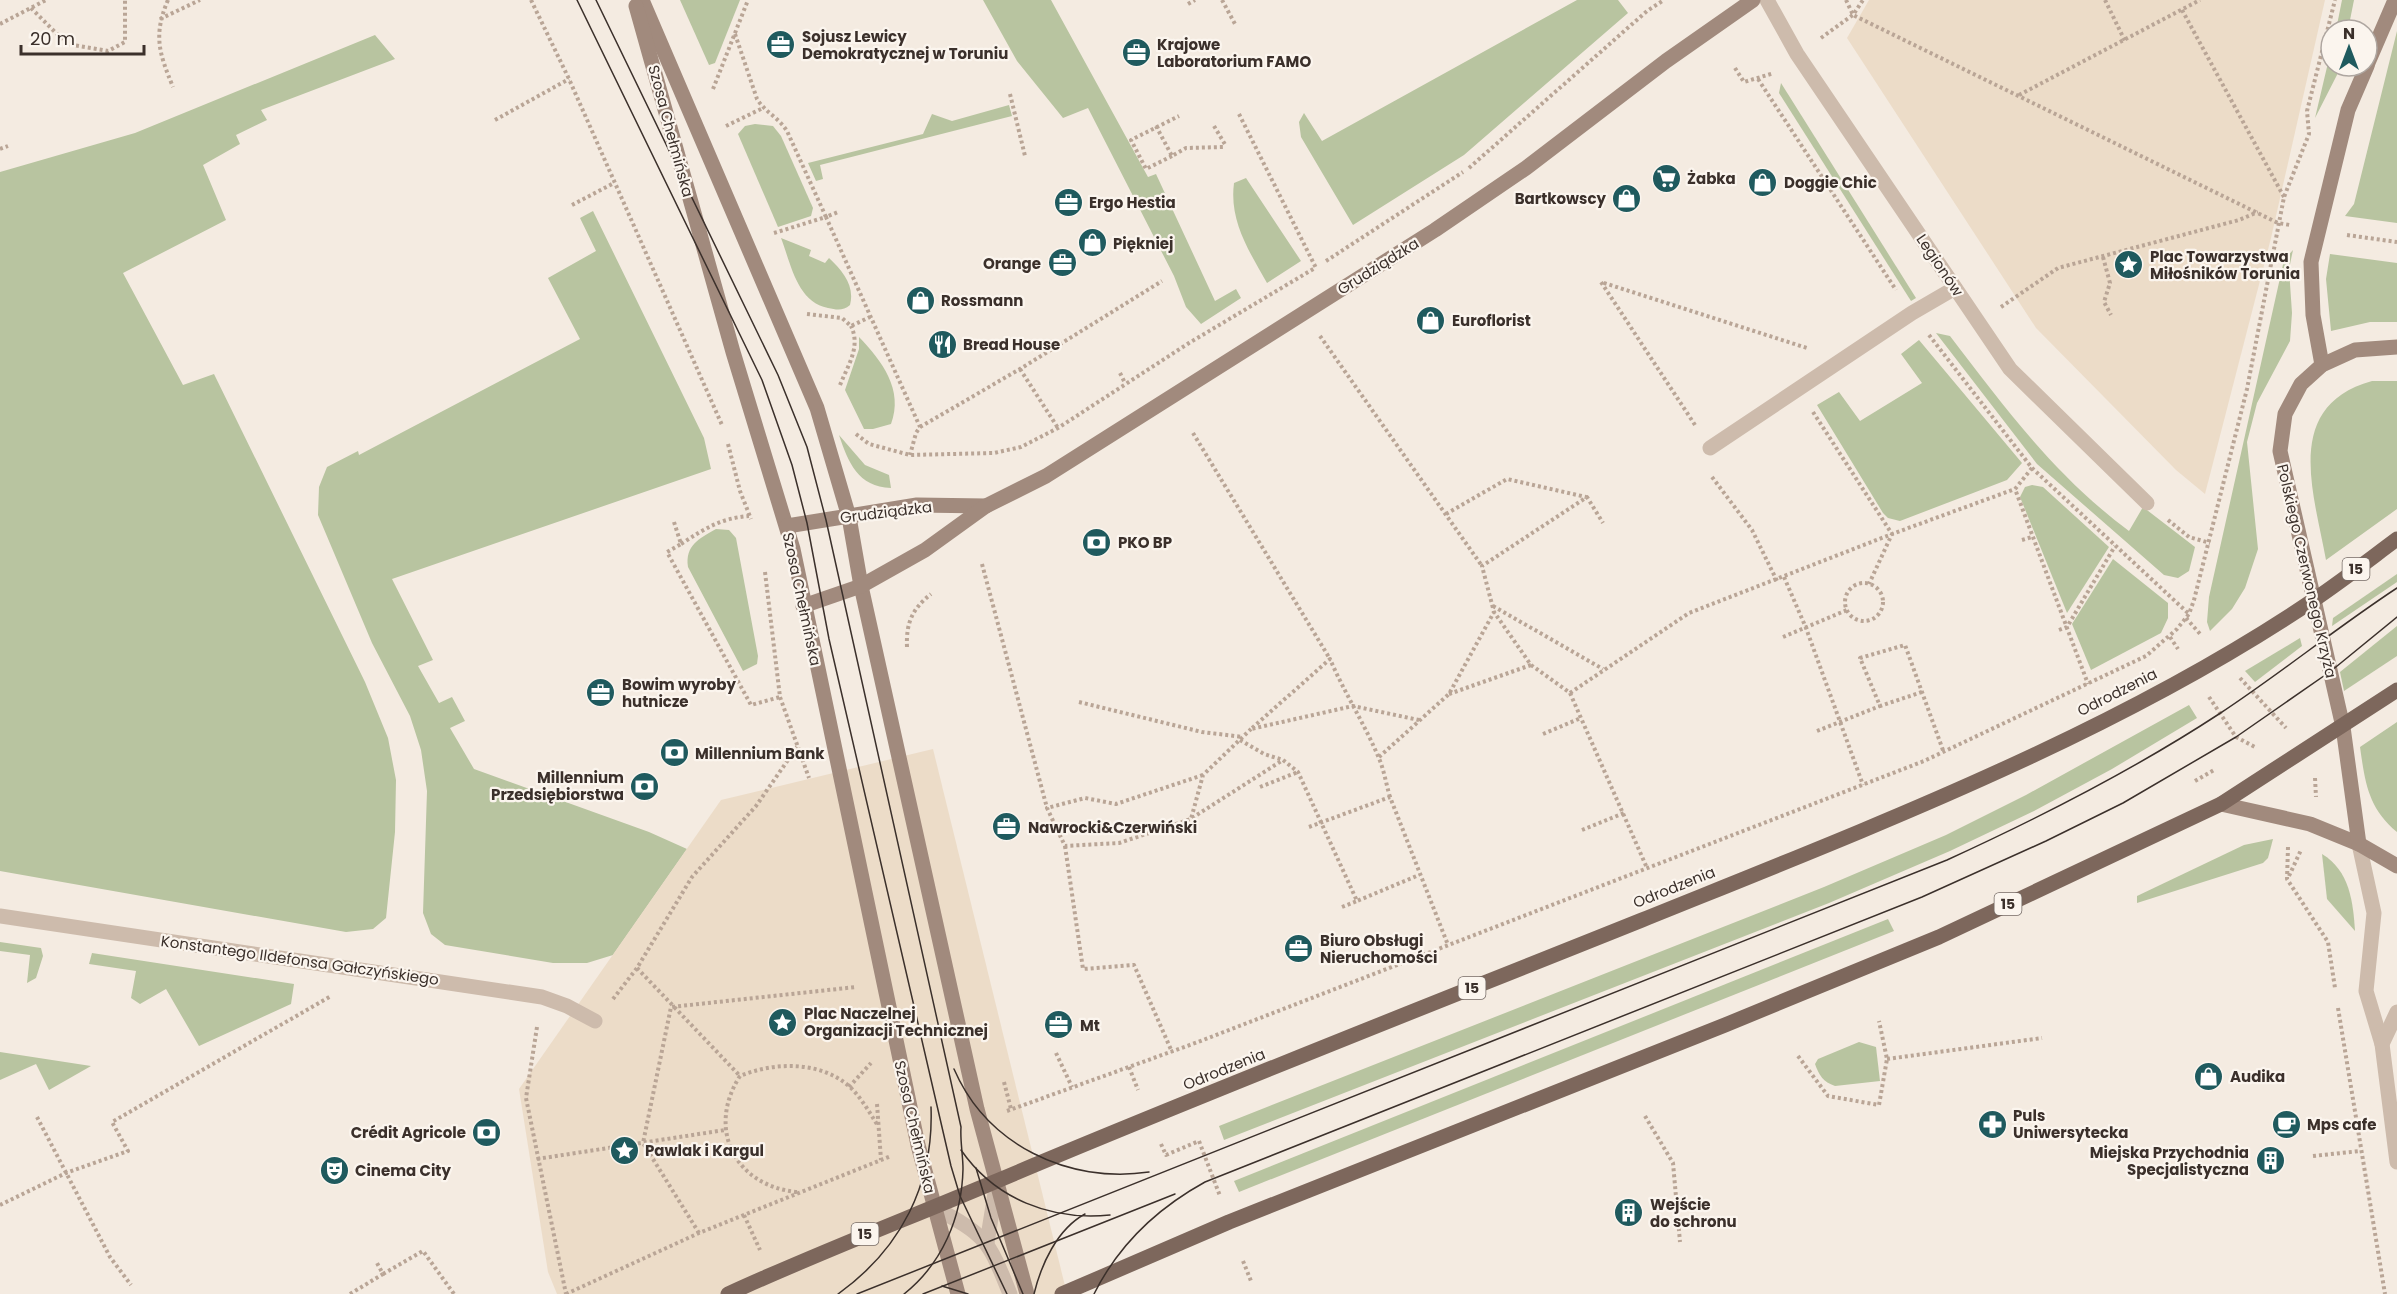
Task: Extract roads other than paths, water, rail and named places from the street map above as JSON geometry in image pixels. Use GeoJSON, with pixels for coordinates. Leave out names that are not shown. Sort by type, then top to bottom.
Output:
{"type":"FeatureCollection","features":[{"type":"Feature","properties":{"kind":"main road","name":"Odrodzenia"},"geometry":{"type":"LineString","coordinates":[[933,1207],[1785,862],[2048,747],[2159,692],[2315,599],[2397,538]]}},
{"type":"Feature","properties":{"kind":"main road","name":"15"},"geometry":{"type":"LineString","coordinates":[[1062,1294],[1229,1222],[1744,1018],[1940,937],[2221,804],[2397,690]]}},
{"type":"Feature","properties":{"kind":"main road","name":"15"},"geometry":{"type":"LineString","coordinates":[[728,1294],[796,1262],[933,1207]]}},
{"type":"Feature","properties":{"kind":"street","name":"Szosa Chełmińska"},"geometry":{"type":"LineString","coordinates":[[634,0],[733,351],[787,526],[918,1145],[958,1294]]}},
{"type":"Feature","properties":{"kind":"street","name":"Szosa Chełmińska"},"geometry":{"type":"LineString","coordinates":[[642,0],[817,408],[849,517],[861,586],[980,1121],[1027,1294]]}},
{"type":"Feature","properties":{"kind":"street","name":"Grudziądzka"},"geometry":{"type":"LineString","coordinates":[[803,606],[861,586],[925,550],[987,506],[1046,476],[1435,230],[1526,168],[1665,61],[1753,0]]}},
{"type":"Feature","properties":{"kind":"street","name":"Legionów"},"geometry":{"type":"LineString","coordinates":[[1767,0],[1797,54],[2010,369],[2147,503]]}},
{"type":"Feature","properties":{"kind":"street"},"geometry":{"type":"LineString","coordinates":[[2379,37],[2395,0]]}},
{"type":"Feature","properties":{"kind":"street"},"geometry":{"type":"LineString","coordinates":[[2322,365],[2313,315],[2311,262],[2348,110],[2362,78]]}},
{"type":"Feature","properties":{"kind":"street"},"geometry":{"type":"LineString","coordinates":[[1710,448],[1912,313],[1955,288]]}},
{"type":"Feature","properties":{"kind":"street","name":"Polskiego Czerwonego Krzyża"},"geometry":{"type":"LineString","coordinates":[[2359,844],[2343,727],[2280,451],[2284,414],[2301,384],[2322,365],[2355,350],[2397,347]]}},
{"type":"Feature","properties":{"kind":"street","name":"Grudziądzka"},"geometry":{"type":"LineString","coordinates":[[787,526],[917,505],[987,506]]}},
{"type":"Feature","properties":{"kind":"street"},"geometry":{"type":"LineString","coordinates":[[2221,804],[2310,824],[2359,844],[2397,866]]}},
{"type":"Feature","properties":{"kind":"street"},"geometry":{"type":"LineString","coordinates":[[2359,844],[2374,914],[2366,991],[2382,1044],[2397,1162]]}},
{"type":"Feature","properties":{"kind":"street","name":"Konstantego Ildefonsa Gałczyńskiego"},"geometry":{"type":"LineString","coordinates":[[0,916],[542,997],[567,1006],[595,1021]]}},
{"type":"Feature","properties":{"kind":"street"},"geometry":{"type":"LineString","coordinates":[[2382,1044],[2397,1012]]}},
{"type":"Feature","properties":{"kind":"street","name":"Szosa Chełmińska"},"geometry":{"type":"LineString","coordinates":[[987,1243],[997,1180]]}},
{"type":"Feature","properties":{"kind":"street","name":"Szosa Chełmińska"},"geometry":{"type":"LineString","coordinates":[[933,1207],[976,1231],[987,1243],[1010,1294]]}},
{"type":"Feature","properties":{"kind":"tram line"},"geometry":{"type":"LineString","coordinates":[[577,0],[762,380],[792,465],[807,523],[829,639],[951,1166],[960,1196],[1007,1294]]}},
{"type":"Feature","properties":{"kind":"tram line"},"geometry":{"type":"LineString","coordinates":[[596,0],[778,375],[807,447],[826,520],[961,1127],[962,1187],[954,1222],[929,1269],[904,1294]]}},
{"type":"Feature","properties":{"kind":"tram line"},"geometry":{"type":"LineString","coordinates":[[857,1294],[1947,860],[2086,792],[2153,755],[2242,699],[2397,588]]}},
{"type":"Feature","properties":{"kind":"tram line"},"geometry":{"type":"LineString","coordinates":[[1094,1294],[1115,1259],[1140,1229],[1170,1204],[1205,1182],[1922,897],[2046,841],[2123,803],[2236,737],[2331,671],[2397,617]]}},
{"type":"Feature","properties":{"kind":"tram line"},"geometry":{"type":"LineString","coordinates":[[954,1069],[969,1096],[987,1119],[1009,1138],[1034,1153],[1060,1165],[1089,1172],[1119,1174],[1149,1172]]}},
{"type":"Feature","properties":{"kind":"tram line"},"geometry":{"type":"LineString","coordinates":[[838,1294],[880,1257],[909,1212],[920,1188],[927,1162],[931,1107]]}},
{"type":"Feature","properties":{"kind":"tram line"},"geometry":{"type":"LineString","coordinates":[[961,1150],[990,1182],[1026,1203],[1067,1214],[1110,1215]]}},
{"type":"Feature","properties":{"kind":"tram line"},"geometry":{"type":"LineString","coordinates":[[976,1168],[991,1218],[1023,1294]]}},
{"type":"Feature","properties":{"kind":"tram line"},"geometry":{"type":"LineString","coordinates":[[923,1294],[1175,1194]]}},
{"type":"Feature","properties":{"kind":"tram line"},"geometry":{"type":"LineString","coordinates":[[1034,1294],[1041,1271],[1058,1238],[1085,1214]]}},
{"type":"Feature","properties":{"kind":"tram line"},"geometry":{"type":"LineString","coordinates":[[942,1286],[968,1294]]}},
{"type":"Feature","properties":{"kind":"place","name":"Sojusz Lewicy Demokratycznej w Toruniu"},"geometry":{"type":"Point","coordinates":[781,45]}},
{"type":"Feature","properties":{"kind":"place","name":"Krajowe Laboratorium FAMO"},"geometry":{"type":"Point","coordinates":[1136,53]}},
{"type":"Feature","properties":{"kind":"place","name":"Żabka"},"geometry":{"type":"Point","coordinates":[1666,178]}},
{"type":"Feature","properties":{"kind":"place","name":"Doggie Chic"},"geometry":{"type":"Point","coordinates":[1763,182]}},
{"type":"Feature","properties":{"kind":"place","name":"Bartkowscy"},"geometry":{"type":"Point","coordinates":[1627,198]}},
{"type":"Feature","properties":{"kind":"place","name":"Ergo Hestia"},"geometry":{"type":"Point","coordinates":[1068,202]}},
{"type":"Feature","properties":{"kind":"place","name":"Piękniej"},"geometry":{"type":"Point","coordinates":[1092,243]}},
{"type":"Feature","properties":{"kind":"place","name":"Orange"},"geometry":{"type":"Point","coordinates":[1062,263]}},
{"type":"Feature","properties":{"kind":"place","name":"Plac Towarzystwa Miłośników Torunia"},"geometry":{"type":"Point","coordinates":[2129,265]}},
{"type":"Feature","properties":{"kind":"place","name":"Rossmann"},"geometry":{"type":"Point","coordinates":[920,300]}},
{"type":"Feature","properties":{"kind":"place","name":"Euroflorist"},"geometry":{"type":"Point","coordinates":[1431,320]}},
{"type":"Feature","properties":{"kind":"place","name":"Bread House"},"geometry":{"type":"Point","coordinates":[942,344]}},
{"type":"Feature","properties":{"kind":"place","name":"PKO BP"},"geometry":{"type":"Point","coordinates":[1097,542]}},
{"type":"Feature","properties":{"kind":"place","name":"Bowim wyroby hutnicze"},"geometry":{"type":"Point","coordinates":[601,693]}},
{"type":"Feature","properties":{"kind":"place","name":"Millennium Bank"},"geometry":{"type":"Point","coordinates":[674,753]}},
{"type":"Feature","properties":{"kind":"place","name":"Millennium Przedsiębiorstwa"},"geometry":{"type":"Point","coordinates":[645,786]}},
{"type":"Feature","properties":{"kind":"place","name":"Nawrocki&Czerwiński"},"geometry":{"type":"Point","coordinates":[1007,827]}},
{"type":"Feature","properties":{"kind":"place","name":"Biuro Obsługi Nieruchomości"},"geometry":{"type":"Point","coordinates":[1299,949]}},
{"type":"Feature","properties":{"kind":"place","name":"Plac Naczelnej Organizacji Technicznej"},"geometry":{"type":"Point","coordinates":[783,1022]}},
{"type":"Feature","properties":{"kind":"place","name":"Mt"},"geometry":{"type":"Point","coordinates":[1059,1025]}},
{"type":"Feature","properties":{"kind":"place","name":"Audika"},"geometry":{"type":"Point","coordinates":[2209,1076]}},
{"type":"Feature","properties":{"kind":"place","name":"Puls Uniwersytecka"},"geometry":{"type":"Point","coordinates":[1992,1124]}},
{"type":"Feature","properties":{"kind":"place","name":"Mps cafe"},"geometry":{"type":"Point","coordinates":[2286,1124]}},
{"type":"Feature","properties":{"kind":"place","name":"Crédit Agricole"},"geometry":{"type":"Point","coordinates":[487,1132]}},
{"type":"Feature","properties":{"kind":"place","name":"Pawlak i Kargul"},"geometry":{"type":"Point","coordinates":[624,1150]}},
{"type":"Feature","properties":{"kind":"place","name":"Miejska Przychodnia Specjalistyczna"},"geometry":{"type":"Point","coordinates":[2270,1161]}},
{"type":"Feature","properties":{"kind":"place","name":"Cinema City"},"geometry":{"type":"Point","coordinates":[334,1170]}},
{"type":"Feature","properties":{"kind":"place","name":"Wejście do schronu"},"geometry":{"type":"Point","coordinates":[1629,1213]}}]}
